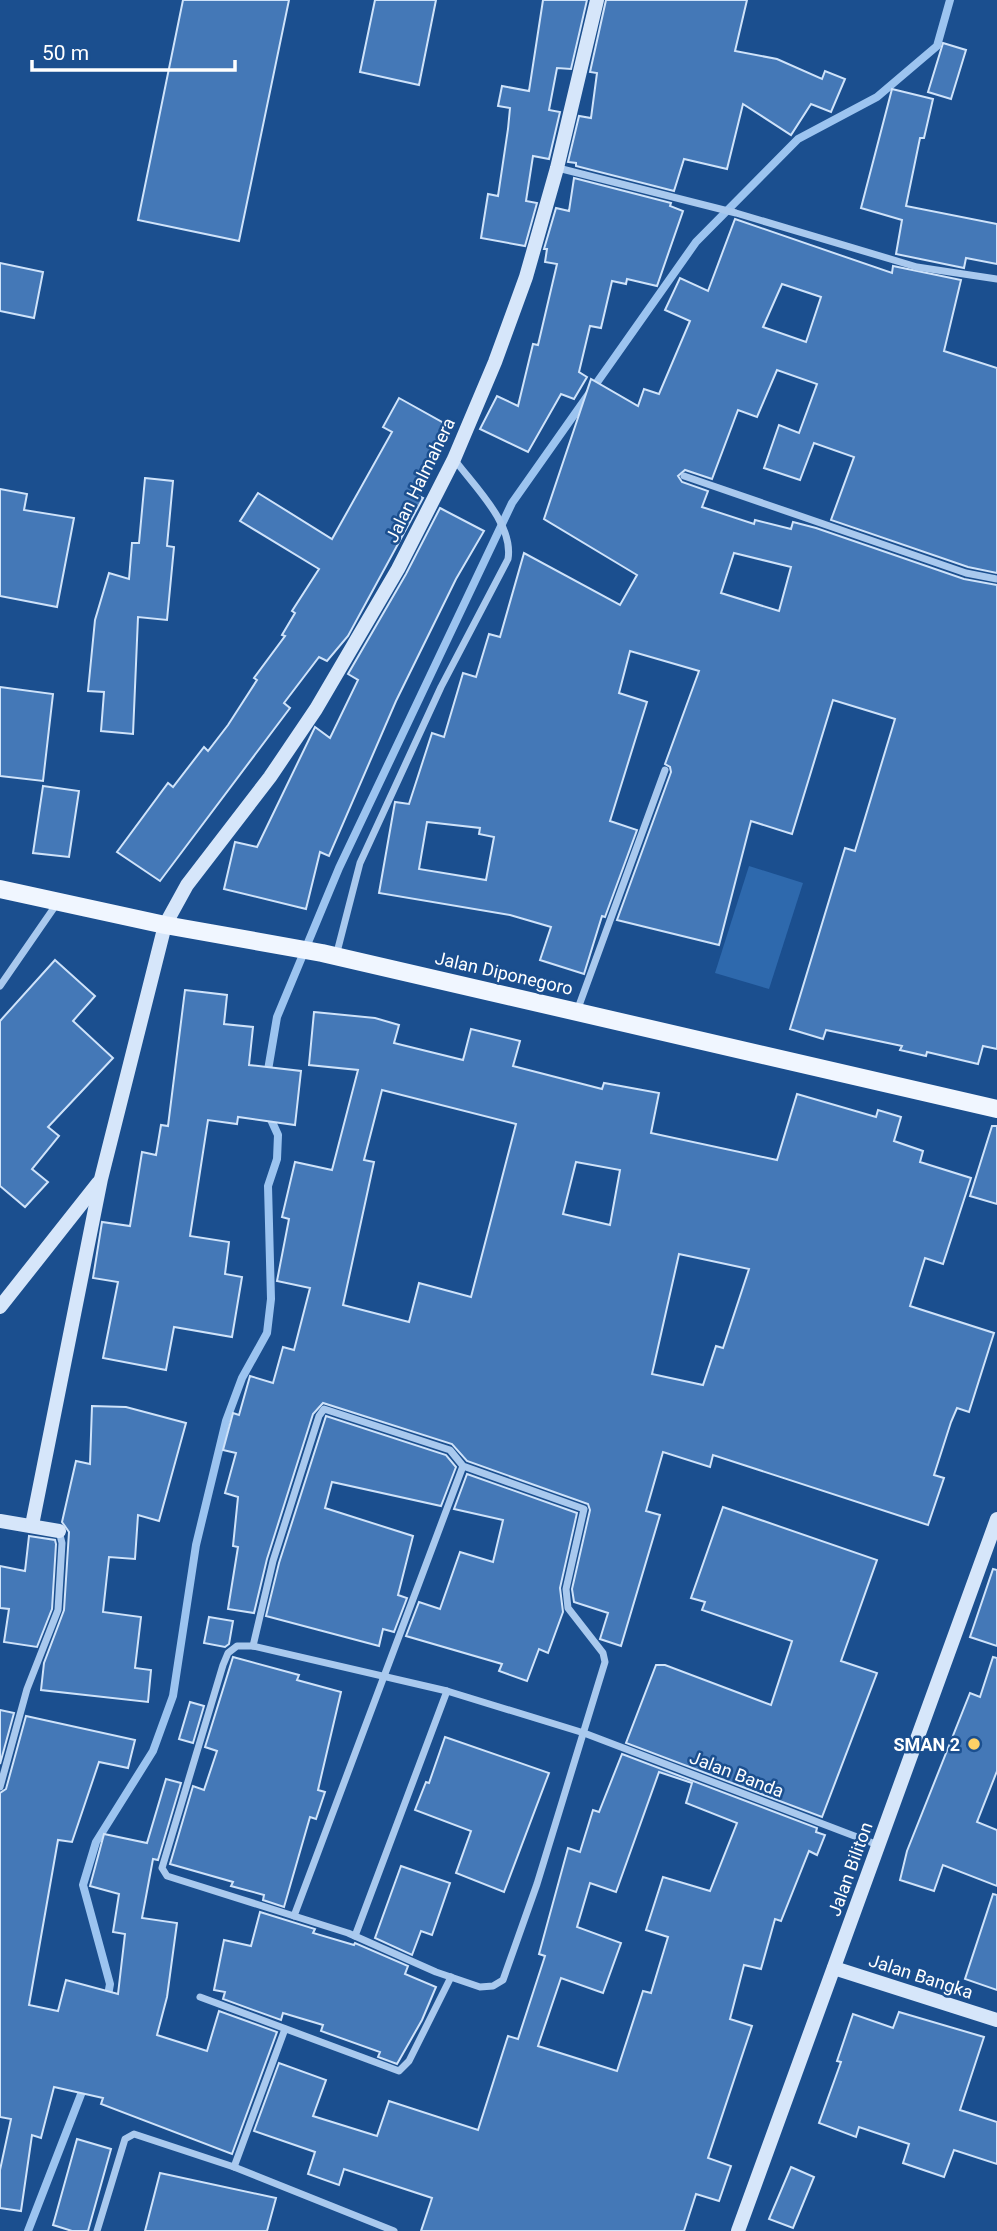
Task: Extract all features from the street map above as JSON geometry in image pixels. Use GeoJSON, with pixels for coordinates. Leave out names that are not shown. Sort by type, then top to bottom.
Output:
{"type":"FeatureCollection","features":[{"type":"Feature","properties":{"kind":"main road","name":"Jalan Halmahera"},"geometry":{"type":"LineString","coordinates":[[32,1525],[101,1180],[165,925],[187,885],[270,778],[316,709],[398,569],[454,459],[495,362],[526,277],[557,168],[597,0]]}},
{"type":"Feature","properties":{"kind":"main road","name":"Jalan Diponegoro"},"geometry":{"type":"LineString","coordinates":[[0,889],[165,925],[329,955],[997,1109]]}},
{"type":"Feature","properties":{"kind":"main road"},"geometry":{"type":"LineString","coordinates":[[0,1307],[101,1180]]}},
{"type":"Feature","properties":{"kind":"main road"},"geometry":{"type":"LineString","coordinates":[[0,1521],[59,1531]]}},
{"type":"Feature","properties":{"kind":"main road","name":"Jalan Biliton"},"geometry":{"type":"LineString","coordinates":[[738,2231],[996,1527]]}},
{"type":"Feature","properties":{"kind":"main road","name":"Jalan Bangka"},"geometry":{"type":"LineString","coordinates":[[834,1968],[997,2020]]}},
{"type":"Feature","properties":{"kind":"street"},"geometry":{"type":"LineString","coordinates":[[557,168],[736,213],[917,267],[997,279]]}},
{"type":"Feature","properties":{"kind":"street"},"geometry":{"type":"LineString","coordinates":[[329,955],[360,863],[441,687],[509,559],[511,545],[505,531],[454,459]]}},
{"type":"Feature","properties":{"kind":"street"},"geometry":{"type":"LineString","coordinates":[[684,476],[966,573],[997,579]]}},
{"type":"Feature","properties":{"kind":"street"},"geometry":{"type":"LineString","coordinates":[[577,1012],[666,770]]}},
{"type":"Feature","properties":{"kind":"street"},"geometry":{"type":"LineString","coordinates":[[0,986],[58,902]]}},
{"type":"Feature","properties":{"kind":"street"},"geometry":{"type":"LineString","coordinates":[[328,1409],[450,1450],[463,1466],[584,1509],[566,1589],[568,1608],[603,1653],[605,1662],[537,1884],[503,1980],[493,1986],[480,1986],[451,1977],[355,1936],[167,1876],[162,1868],[223,1665],[228,1653],[237,1647],[253,1646],[273,1561],[320,1411],[328,1409]]}},
{"type":"Feature","properties":{"kind":"street"},"geometry":{"type":"LineString","coordinates":[[294,1916],[463,1466]]}},
{"type":"Feature","properties":{"kind":"street"},"geometry":{"type":"LineString","coordinates":[[0,1787],[27,1689],[58,1610],[62,1543],[59,1531]]}},
{"type":"Feature","properties":{"kind":"street","name":"Jalan Banda"},"geometry":{"type":"LineString","coordinates":[[253,1646],[447,1691],[584,1733],[878,1845]]}},
{"type":"Feature","properties":{"kind":"street"},"geometry":{"type":"LineString","coordinates":[[355,1936],[447,1691]]}},
{"type":"Feature","properties":{"kind":"street"},"geometry":{"type":"LineString","coordinates":[[200,1997],[393,2071],[402,2070],[451,1977]]}},
{"type":"Feature","properties":{"kind":"street"},"geometry":{"type":"LineString","coordinates":[[234,2167],[285,2029]]}},
{"type":"Feature","properties":{"kind":"street"},"geometry":{"type":"LineString","coordinates":[[97,2231],[125,2139],[134,2134],[234,2167],[394,2231]]}},
{"type":"Feature","properties":{"kind":"shaded area"},"geometry":{"type":"Polygon","coordinates":[[[749,866],[803,883],[769,989],[715,973],[749,866]]]}},
{"type":"Feature","properties":{"kind":"building"},"geometry":{"type":"Polygon","coordinates":[[[183,0],[289,0],[239,241],[138,220],[183,0]]]}},
{"type":"Feature","properties":{"kind":"building"},"geometry":{"type":"Polygon","coordinates":[[[375,0],[436,0],[419,85],[360,72],[375,0]]]}},
{"type":"Feature","properties":{"kind":"building"},"geometry":{"type":"Polygon","coordinates":[[[543,0],[587,0],[571,69],[557,68],[549,110],[560,112],[549,159],[533,156],[526,201],[537,203],[525,246],[481,238],[488,194],[498,196],[508,129],[510,108],[498,106],[502,86],[529,91],[543,0]]]}},
{"type":"Feature","properties":{"kind":"building"},"geometry":{"type":"Polygon","coordinates":[[[606,0],[747,0],[735,51],[777,59],[822,79],[825,71],[845,79],[831,112],[811,104],[791,135],[743,104],[727,169],[684,159],[674,191],[576,166],[576,163],[568,162],[579,116],[591,118],[597,73],[590,72],[606,0]]]}},
{"type":"Feature","properties":{"kind":"building"},"geometry":{"type":"Polygon","coordinates":[[[943,43],[966,50],[951,99],[928,92],[943,43]]]}},
{"type":"Feature","properties":{"kind":"building"},"geometry":{"type":"Polygon","coordinates":[[[892,89],[933,99],[924,138],[920,138],[906,206],[997,224],[997,264],[966,258],[964,268],[896,254],[902,220],[861,208],[892,89]]]}},
{"type":"Feature","properties":{"kind":"building"},"geometry":{"type":"Polygon","coordinates":[[[574,178],[671,203],[670,206],[683,211],[657,286],[627,279],[626,284],[612,281],[601,328],[590,326],[579,372],[587,377],[574,399],[561,394],[528,452],[480,429],[497,396],[518,406],[533,344],[538,345],[557,264],[545,262],[547,249],[544,249],[556,208],[569,211],[574,178]]]}},
{"type":"Feature","properties":{"kind":"building"},"geometry":{"type":"Polygon","coordinates":[[[735,219],[892,273],[893,266],[961,280],[944,351],[997,368],[997,573],[968,567],[831,520],[854,457],[814,443],[800,480],[764,468],[779,425],[799,433],[817,384],[777,370],[757,417],[738,410],[712,479],[685,470],[678,476],[682,482],[708,491],[702,507],[754,524],[755,520],[791,529],[793,522],[816,528],[964,579],[997,585],[997,1049],[983,1046],[978,1064],[927,1052],[926,1056],[900,1050],[902,1046],[826,1030],[823,1039],[790,1029],[845,848],[855,851],[895,719],[833,700],[792,834],[751,821],[719,945],[617,920],[671,772],[670,767],[665,764],[699,671],[630,651],[619,693],[647,702],[610,821],[637,830],[605,917],[602,916],[584,974],[540,960],[551,927],[510,915],[379,893],[395,802],[409,804],[432,733],[444,737],[463,673],[476,677],[489,634],[500,637],[524,553],[620,605],[637,575],[544,519],[591,379],[638,406],[644,389],[659,394],[690,321],[665,310],[680,278],[708,291],[735,219]],[[782,284],[763,327],[806,342],[821,297],[782,284]],[[734,553],[721,593],[779,611],[791,567],[734,553]],[[427,822],[419,869],[486,880],[494,837],[479,834],[480,828],[427,822]]]}},
{"type":"Feature","properties":{"kind":"building"},"geometry":{"type":"Polygon","coordinates":[[[0,263],[43,272],[34,318],[0,311],[0,263]]]}},
{"type":"Feature","properties":{"kind":"building"},"geometry":{"type":"Polygon","coordinates":[[[399,398],[449,426],[414,494],[423,498],[348,636],[327,661],[319,657],[284,703],[290,708],[160,881],[117,852],[168,783],[173,787],[204,747],[208,751],[228,725],[257,680],[254,678],[285,636],[282,635],[295,613],[292,611],[319,569],[240,521],[258,493],[332,539],[392,432],[383,427],[399,398]]]}},
{"type":"Feature","properties":{"kind":"building"},"geometry":{"type":"Polygon","coordinates":[[[145,478],[173,481],[167,546],[174,547],[167,620],[138,617],[133,734],[101,731],[104,692],[88,691],[95,620],[109,573],[129,579],[132,543],[139,543],[145,478]]]}},
{"type":"Feature","properties":{"kind":"building"},"geometry":{"type":"Polygon","coordinates":[[[0,489],[27,494],[24,510],[74,518],[57,607],[0,596],[0,489]]]}},
{"type":"Feature","properties":{"kind":"building"},"geometry":{"type":"Polygon","coordinates":[[[440,508],[484,531],[456,579],[396,701],[329,856],[320,852],[306,909],[224,889],[235,842],[257,847],[315,727],[330,738],[358,680],[348,674],[406,574],[440,508]]]}},
{"type":"Feature","properties":{"kind":"building"},"geometry":{"type":"Polygon","coordinates":[[[0,687],[53,694],[43,781],[0,776],[0,687]]]}},
{"type":"Feature","properties":{"kind":"building"},"geometry":{"type":"Polygon","coordinates":[[[43,786],[79,791],[69,857],[33,853],[43,786]]]}},
{"type":"Feature","properties":{"kind":"building"},"geometry":{"type":"Polygon","coordinates":[[[55,960],[95,996],[73,1021],[113,1058],[48,1127],[59,1136],[32,1169],[48,1182],[25,1207],[0,1186],[0,1021],[55,960]]]}},
{"type":"Feature","properties":{"kind":"building"},"geometry":{"type":"Polygon","coordinates":[[[185,990],[227,995],[224,1024],[253,1027],[249,1065],[301,1071],[295,1125],[238,1117],[237,1124],[208,1120],[190,1236],[229,1242],[225,1274],[242,1277],[232,1337],[174,1327],[166,1370],[103,1358],[118,1282],[93,1278],[102,1222],[130,1226],[142,1152],[156,1155],[161,1125],[168,1126],[185,990]]]}},
{"type":"Feature","properties":{"kind":"building"},"geometry":{"type":"Polygon","coordinates":[[[314,1012],[375,1018],[399,1025],[394,1043],[463,1060],[471,1029],[520,1041],[513,1066],[602,1089],[604,1083],[659,1093],[651,1133],[777,1160],[797,1094],[876,1117],[878,1110],[901,1117],[894,1141],[923,1151],[920,1162],[971,1178],[943,1264],[925,1258],[910,1306],[994,1333],[969,1412],[957,1408],[951,1422],[934,1475],[944,1478],[928,1525],[713,1455],[710,1467],[663,1452],[646,1511],[660,1515],[621,1646],[600,1639],[608,1613],[574,1602],[572,1589],[590,1510],[588,1504],[467,1461],[452,1444],[323,1403],[313,1414],[267,1559],[254,1613],[228,1609],[238,1547],[233,1546],[238,1497],[225,1493],[236,1453],[223,1450],[233,1413],[239,1415],[250,1376],[273,1383],[283,1347],[294,1350],[310,1288],[277,1281],[289,1219],[282,1217],[295,1162],[332,1170],[358,1070],[309,1065],[314,1012]],[[382,1090],[364,1160],[374,1162],[343,1305],[409,1322],[419,1283],[471,1297],[516,1124],[382,1090]],[[576,1162],[563,1214],[610,1225],[620,1170],[576,1162]],[[679,1254],[652,1374],[703,1385],[716,1346],[723,1348],[749,1269],[679,1254]]]}},
{"type":"Feature","properties":{"kind":"building"},"geometry":{"type":"Polygon","coordinates":[[[992,1126],[997,1126],[997,1204],[970,1196],[992,1126]]]}},
{"type":"Feature","properties":{"kind":"building"},"geometry":{"type":"Polygon","coordinates":[[[92,1406],[126,1407],[186,1423],[159,1521],[138,1515],[135,1559],[109,1557],[103,1612],[141,1617],[135,1668],[151,1670],[148,1702],[41,1690],[44,1663],[64,1610],[69,1532],[62,1522],[76,1461],[90,1464],[92,1406]]]}},
{"type":"Feature","properties":{"kind":"building"},"geometry":{"type":"Polygon","coordinates":[[[326,1416],[446,1455],[456,1467],[441,1506],[332,1482],[325,1508],[413,1536],[398,1595],[407,1598],[394,1632],[383,1629],[379,1646],[266,1616],[279,1563],[326,1416]]]}},
{"type":"Feature","properties":{"kind":"building"},"geometry":{"type":"Polygon","coordinates":[[[467,1474],[577,1513],[560,1588],[563,1612],[548,1653],[539,1649],[527,1681],[499,1671],[502,1664],[406,1636],[419,1602],[440,1609],[460,1552],[493,1562],[503,1520],[454,1509],[467,1474]]]}},
{"type":"Feature","properties":{"kind":"building"},"geometry":{"type":"Polygon","coordinates":[[[723,1507],[877,1560],[841,1661],[877,1673],[822,1817],[626,1743],[656,1665],[665,1665],[771,1705],[792,1641],[702,1610],[705,1602],[691,1598],[723,1507]]]}},
{"type":"Feature","properties":{"kind":"building"},"geometry":{"type":"Polygon","coordinates":[[[29,1536],[55,1540],[56,1544],[52,1609],[37,1647],[4,1642],[9,1609],[0,1608],[0,1566],[25,1571],[29,1536]]]}},
{"type":"Feature","properties":{"kind":"building"},"geometry":{"type":"Polygon","coordinates":[[[993,1569],[997,1570],[997,1646],[970,1637],[993,1569]]]}},
{"type":"Feature","properties":{"kind":"building"},"geometry":{"type":"Polygon","coordinates":[[[209,1617],[233,1621],[229,1644],[225,1647],[204,1643],[209,1617]]]}},
{"type":"Feature","properties":{"kind":"building"},"geometry":{"type":"Polygon","coordinates":[[[233,1657],[299,1675],[297,1680],[341,1692],[318,1790],[325,1792],[316,1819],[310,1817],[284,1907],[263,1900],[264,1895],[231,1886],[233,1882],[170,1864],[193,1786],[204,1790],[217,1751],[205,1747],[233,1657]]]}},
{"type":"Feature","properties":{"kind":"building","name":"SMAN 2"},"geometry":{"type":"Polygon","coordinates":[[[993,1657],[997,1658],[997,1771],[977,1822],[997,1830],[997,1886],[943,1865],[934,1891],[900,1880],[907,1851],[970,1693],[980,1697],[993,1657]]]}},
{"type":"Feature","properties":{"kind":"building"},"geometry":{"type":"Polygon","coordinates":[[[190,1702],[204,1706],[193,1743],[179,1739],[190,1702]]]}},
{"type":"Feature","properties":{"kind":"building"},"geometry":{"type":"Polygon","coordinates":[[[0,1710],[14,1713],[0,1764],[0,1710]]]}},
{"type":"Feature","properties":{"kind":"building"},"geometry":{"type":"Polygon","coordinates":[[[26,1716],[135,1740],[128,1768],[99,1762],[72,1842],[58,1840],[29,2005],[58,2011],[66,1980],[118,1994],[125,1934],[113,1932],[119,1894],[90,1886],[104,1834],[147,1843],[166,1779],[181,1783],[158,1860],[153,1859],[142,1918],[177,1923],[167,1997],[157,2035],[207,2051],[219,2011],[277,2032],[232,2154],[101,2104],[103,2098],[54,2087],[41,2138],[32,2135],[21,2211],[0,2208],[0,2170],[11,2119],[0,2117],[0,1793],[6,1789],[26,1716]]]}},
{"type":"Feature","properties":{"kind":"building"},"geometry":{"type":"Polygon","coordinates":[[[445,1737],[549,1773],[504,1892],[456,1873],[471,1831],[415,1810],[426,1782],[429,1783],[445,1737]]]}},
{"type":"Feature","properties":{"kind":"building"},"geometry":{"type":"Polygon","coordinates":[[[622,1754],[817,1828],[816,1832],[825,1835],[817,1855],[809,1851],[781,1921],[775,1919],[761,1969],[744,1965],[730,2019],[752,2026],[708,2158],[731,2166],[719,2201],[696,2194],[684,2231],[421,2231],[432,2198],[344,2169],[339,2185],[308,2174],[315,2152],[254,2131],[279,2063],[326,2080],[313,2116],[377,2136],[389,2101],[478,2130],[508,2036],[518,2039],[545,1956],[539,1954],[568,1848],[580,1852],[593,1810],[599,1812],[622,1754]],[[659,1772],[616,1892],[590,1883],[577,1927],[621,1943],[603,1993],[561,1978],[538,2046],[617,2071],[643,1991],[651,1993],[668,1937],[646,1930],[663,1877],[710,1891],[737,1823],[686,1803],[692,1783],[659,1772]]]}},
{"type":"Feature","properties":{"kind":"building"},"geometry":{"type":"Polygon","coordinates":[[[401,1866],[450,1883],[432,1935],[421,1931],[412,1955],[375,1938],[401,1866]]]}},
{"type":"Feature","properties":{"kind":"building"},"geometry":{"type":"Polygon","coordinates":[[[993,1894],[997,1895],[997,1990],[965,1979],[993,1894]]]}},
{"type":"Feature","properties":{"kind":"building"},"geometry":{"type":"Polygon","coordinates":[[[260,1912],[315,1929],[313,1933],[354,1945],[355,1943],[408,1966],[405,1974],[436,1987],[422,2020],[397,2064],[378,2057],[380,2052],[321,2031],[323,2025],[283,2013],[281,2020],[223,1999],[225,1992],[214,1990],[224,1940],[251,1946],[260,1912]]]}},
{"type":"Feature","properties":{"kind":"building"},"geometry":{"type":"Polygon","coordinates":[[[899,2012],[984,2037],[960,2110],[997,2122],[997,2164],[954,2150],[944,2177],[903,2163],[909,2144],[859,2127],[856,2137],[819,2123],[841,2062],[837,2061],[853,2014],[893,2028],[899,2012]]]}},
{"type":"Feature","properties":{"kind":"building"},"geometry":{"type":"Polygon","coordinates":[[[77,2139],[111,2149],[88,2231],[72,2231],[53,2225],[77,2139]]]}},
{"type":"Feature","properties":{"kind":"building"},"geometry":{"type":"Polygon","coordinates":[[[791,2167],[814,2177],[793,2228],[769,2219],[791,2167]]]}},
{"type":"Feature","properties":{"kind":"building"},"geometry":{"type":"Polygon","coordinates":[[[160,2173],[276,2198],[267,2231],[145,2231],[160,2173]]]}},
{"type":"Feature","properties":{"kind":"waterway"},"geometry":{"type":"LineString","coordinates":[[267,1076],[277,1017],[339,868],[512,503],[696,242],[798,139],[877,97],[937,46],[950,0]]}},
{"type":"Feature","properties":{"kind":"waterway"},"geometry":{"type":"LineString","coordinates":[[107,2001],[110,1984],[83,1885],[96,1842],[153,1751],[173,1696],[196,1545],[226,1421],[242,1378],[267,1333],[271,1299],[268,1186],[277,1159],[278,1135],[268,1113]]}},
{"type":"Feature","properties":{"kind":"waterway"},"geometry":{"type":"LineString","coordinates":[[28,2231],[85,2084]]}},
{"type":"Feature","properties":{"kind":"place","name":"SMAN 2"},"geometry":{"type":"Point","coordinates":[974,1744]}}]}
